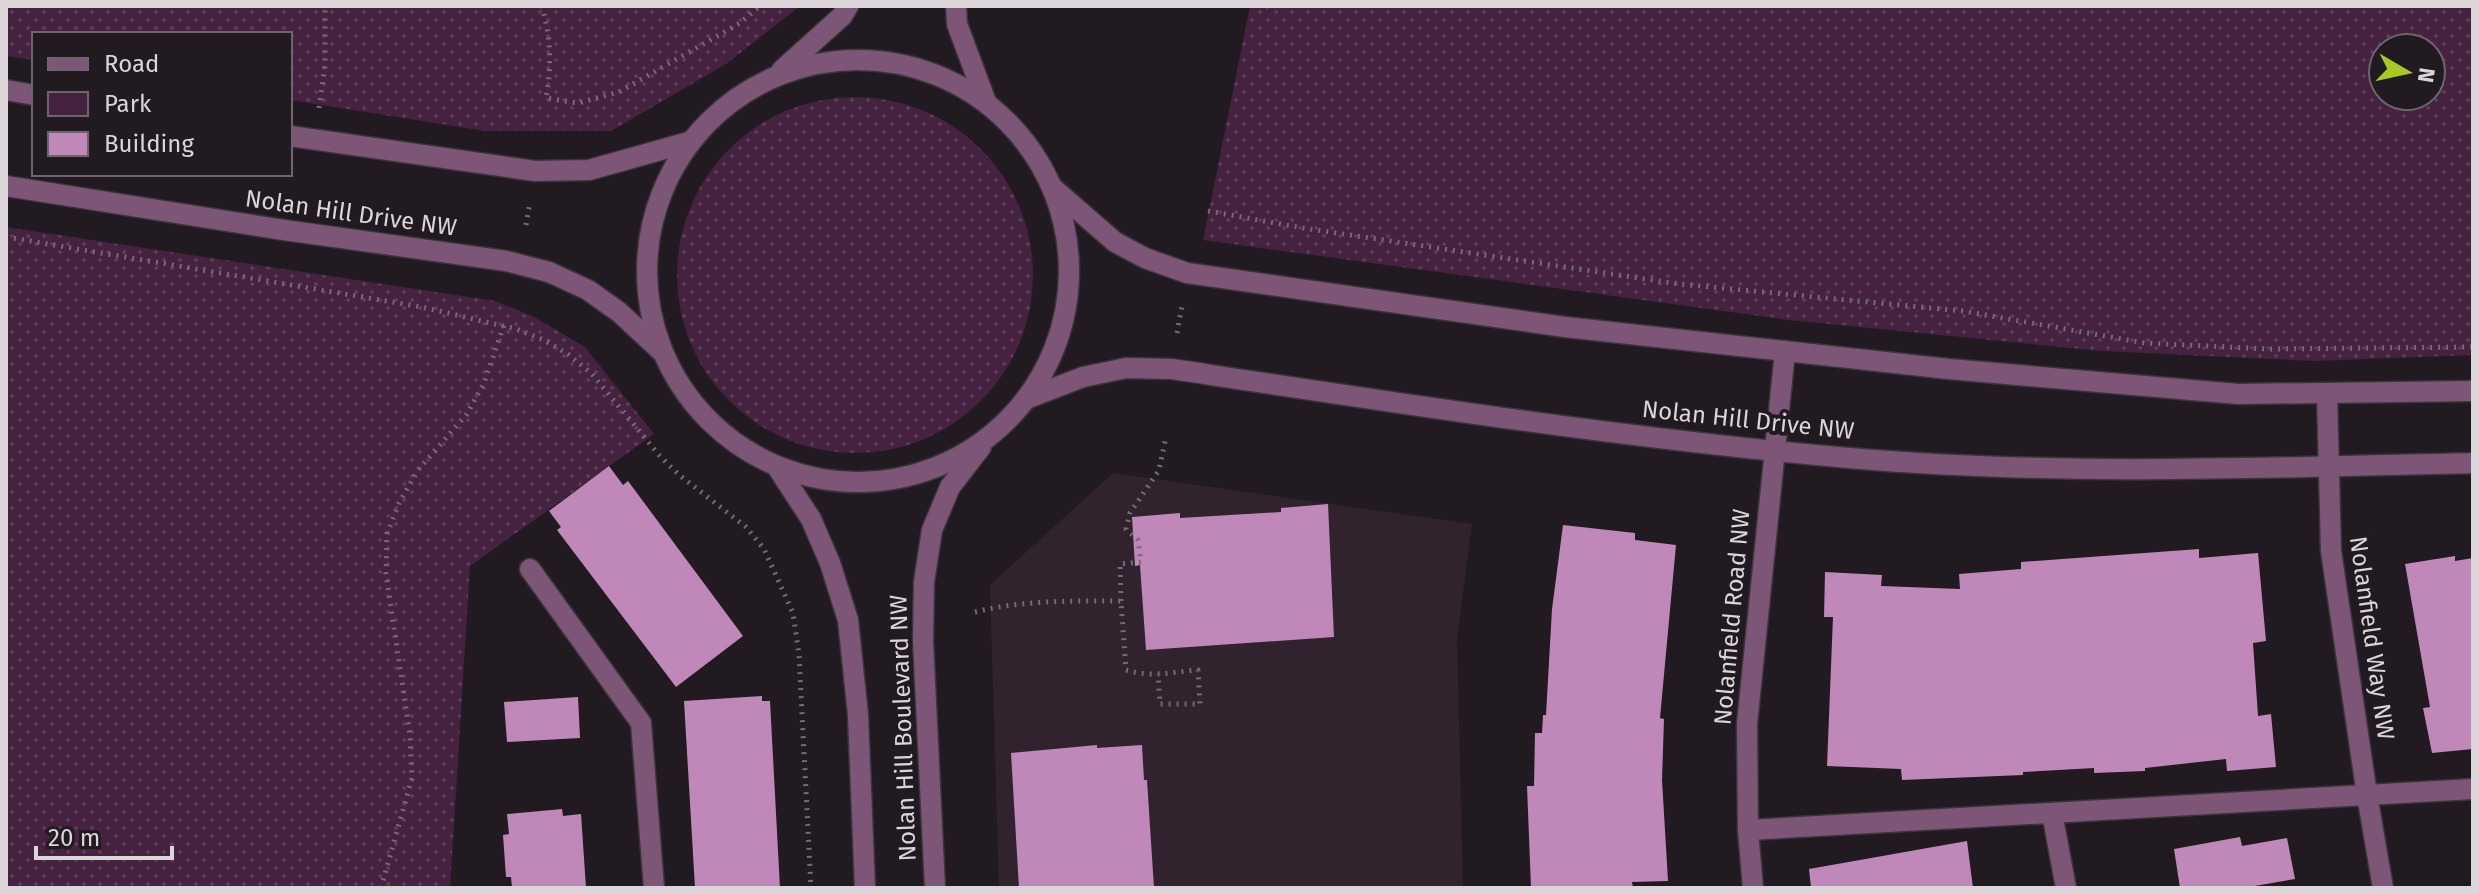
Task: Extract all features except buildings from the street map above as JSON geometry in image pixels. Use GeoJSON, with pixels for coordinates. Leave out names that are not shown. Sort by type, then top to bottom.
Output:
{"type":"FeatureCollection","features":[{"type":"Feature","properties":{"kind":"street"},"geometry":{"type":"LineString","coordinates":[[776,75],[830,60],[885,60],[938,74],[986,102],[1026,141],[1054,189],[1068,242],[1068,297],[1054,352],[1026,399],[987,439],[939,467],[886,481],[831,481],[777,467],[729,440],[690,400],[662,352],[648,299],[648,244],[662,190],[689,142],[729,103],[776,75],[842,16],[848,6]]}},
{"type":"Feature","properties":{"kind":"street"},"geometry":{"type":"LineString","coordinates":[[956,6],[957,24],[986,102]]}},
{"type":"Feature","properties":{"kind":"street"},"geometry":{"type":"LineString","coordinates":[[6,90],[32,95]]}},
{"type":"Feature","properties":{"kind":"street"},"geometry":{"type":"LineString","coordinates":[[292,136],[535,171],[589,170],[689,142]]}},
{"type":"Feature","properties":{"kind":"street","name":"Nolan Hill Drive NW"},"geometry":{"type":"LineString","coordinates":[[6,186],[506,261],[549,272],[588,290],[619,312],[662,352]]}},
{"type":"Feature","properties":{"kind":"street"},"geometry":{"type":"LineString","coordinates":[[1054,189],[1115,242],[1145,258],[1187,273],[1565,327],[1949,369],[2238,394],[2473,391]]}},
{"type":"Feature","properties":{"kind":"street","name":"Nolanfield Road NW"},"geometry":{"type":"LineString","coordinates":[[1753,888],[1748,830],[1747,724],[1785,351]]}},
{"type":"Feature","properties":{"kind":"street","name":"Nolan Hill Drive NW"},"geometry":{"type":"LineString","coordinates":[[1026,399],[1083,377],[1126,368],[1172,369],[1497,418],[1849,458],[2011,468],[2240,470],[2473,463]]}},
{"type":"Feature","properties":{"kind":"street","name":"Nolanfield Way NW"},"geometry":{"type":"LineString","coordinates":[[2327,394],[2331,551],[2383,888]]}},
{"type":"Feature","properties":{"kind":"street","name":"Nolan Hill Boulevard NW"},"geometry":{"type":"LineString","coordinates":[[935,888],[923,641],[924,582],[932,530],[950,487],[987,439]]}},
{"type":"Feature","properties":{"kind":"street","name":"Nolan Hill Boulevard NW"},"geometry":{"type":"LineString","coordinates":[[777,467],[811,519],[830,563],[848,620],[858,715],[865,888]]}},
{"type":"Feature","properties":{"kind":"street"},"geometry":{"type":"LineString","coordinates":[[530,569],[641,723],[654,888]]}},
{"type":"Feature","properties":{"kind":"street"},"geometry":{"type":"LineString","coordinates":[[1748,830],[2473,789]]}},
{"type":"Feature","properties":{"kind":"street"},"geometry":{"type":"LineString","coordinates":[[2052,813],[2066,888]]}},
{"type":"Feature","properties":{"kind":"path"},"geometry":{"type":"LineString","coordinates":[[314,140],[325,66],[325,6]]}},
{"type":"Feature","properties":{"kind":"path"},"geometry":{"type":"LineString","coordinates":[[542,6],[549,32],[551,64],[546,98],[578,103],[619,92],[740,23],[760,6]]}},
{"type":"Feature","properties":{"kind":"path"},"geometry":{"type":"LineString","coordinates":[[1266,6],[1275,6]]}},
{"type":"Feature","properties":{"kind":"path"},"geometry":{"type":"LineString","coordinates":[[526,225],[531,197]]}},
{"type":"Feature","properties":{"kind":"path"},"geometry":{"type":"LineString","coordinates":[[1208,211],[1679,284],[1963,311],[2145,343],[2268,349],[2473,347]]}},
{"type":"Feature","properties":{"kind":"path"},"geometry":{"type":"LineString","coordinates":[[6,237],[406,304],[504,325],[544,340],[569,355],[592,374],[678,474],[746,527],[764,549],[793,613],[799,655],[811,888]]}},
{"type":"Feature","properties":{"kind":"path"},"geometry":{"type":"LineString","coordinates":[[1177,333],[1183,298]]}},
{"type":"Feature","properties":{"kind":"path"},"geometry":{"type":"LineString","coordinates":[[381,888],[412,778],[410,735],[386,574],[387,534],[399,503],[418,470],[467,414],[484,383],[504,325]]}},
{"type":"Feature","properties":{"kind":"path"},"geometry":{"type":"LineString","coordinates":[[1158,674],[1160,704],[1200,704],[1198,670],[1158,674],[1146,676],[1126,670],[1120,564],[1141,562],[1138,540],[1126,529],[1130,513],[1159,470],[1166,437]]}},
{"type":"Feature","properties":{"kind":"path"},"geometry":{"type":"LineString","coordinates":[[975,612],[1000,606],[1121,601]]}},
{"type":"Feature","properties":{"kind":"shaded area"},"geometry":{"type":"Polygon","coordinates":[[[1113,473],[1472,524],[1457,640],[1463,888],[999,888],[990,585],[1113,473]]]}},
{"type":"Feature","properties":{"kind":"green space"},"geometry":{"type":"Polygon","coordinates":[[[6,6],[800,6],[726,64],[611,131],[485,131],[292,100],[292,32],[32,32],[32,60],[6,56],[6,6]]]}},
{"type":"Feature","properties":{"kind":"green space"},"geometry":{"type":"Polygon","coordinates":[[[1250,6],[2473,6],[2473,355],[2314,361],[2101,351],[1789,320],[1203,240],[1250,6]]]}},
{"type":"Feature","properties":{"kind":"green space"},"geometry":{"type":"Polygon","coordinates":[[[855,97],[890,101],[923,111],[954,127],[981,149],[1003,176],[1019,207],[1029,240],[1033,275],[1029,310],[1019,343],[1003,374],[981,401],[954,423],[923,439],[890,449],[855,453],[820,449],[787,439],[756,423],[729,401],[707,374],[691,343],[681,310],[677,275],[681,240],[691,207],[707,176],[729,149],[756,127],[787,111],[820,101],[855,97]]]}},
{"type":"Feature","properties":{"kind":"green space"},"geometry":{"type":"Polygon","coordinates":[[[6,227],[495,301],[534,317],[585,347],[654,434],[470,566],[450,888],[6,888],[6,227]]]}}]}
